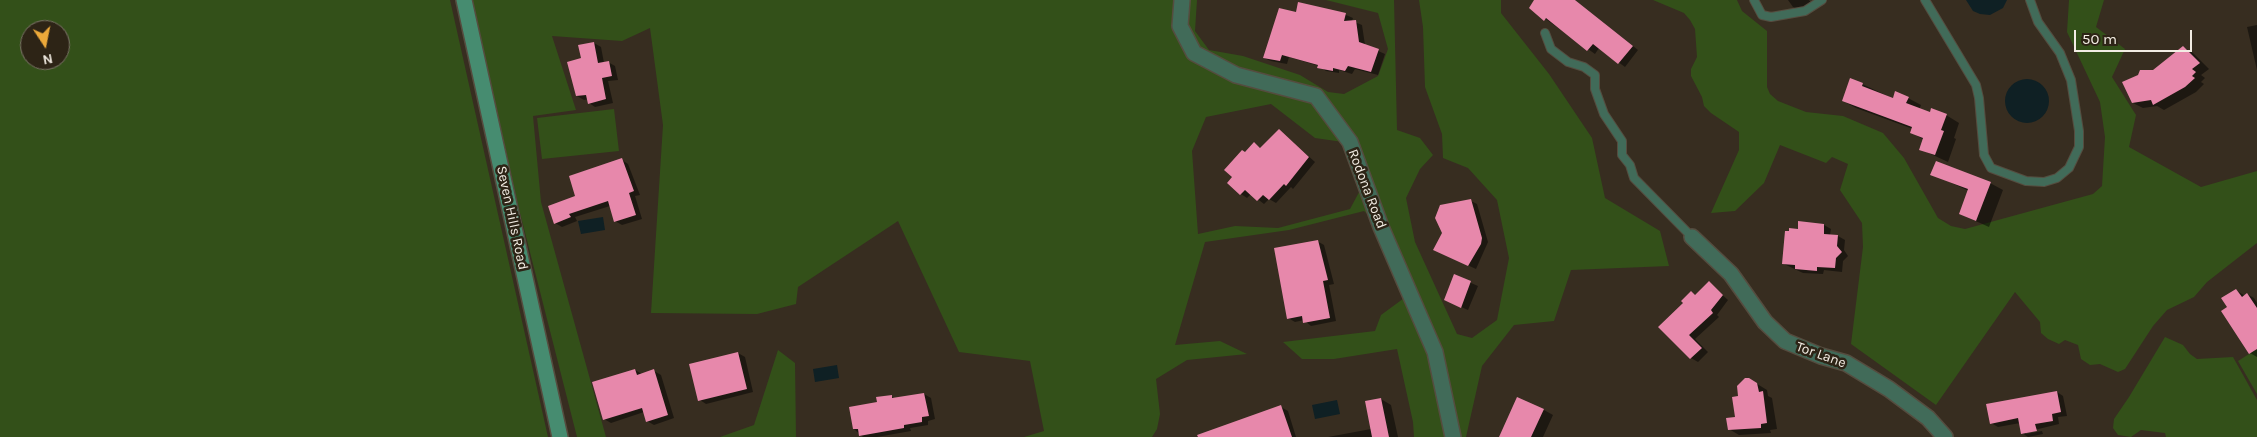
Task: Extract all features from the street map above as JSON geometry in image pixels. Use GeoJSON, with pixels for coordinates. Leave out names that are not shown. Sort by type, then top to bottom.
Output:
{"type":"FeatureCollection","features":[{"type":"Feature","properties":{"kind":"main road","name":"Seven Hills Road"},"geometry":{"type":"LineString","coordinates":[[464,0],[560,437]]}},
{"type":"Feature","properties":{"kind":"street","name":"Rodona Road"},"geometry":{"type":"LineString","coordinates":[[1182,0],[1180,26],[1194,53],[1236,75],[1316,96],[1350,142],[1374,210],[1435,352],[1453,437]]}},
{"type":"Feature","properties":{"kind":"street","name":"Tor Lane"},"geometry":{"type":"LineString","coordinates":[[1692,237],[1731,274],[1765,322],[1785,341],[1821,356],[1846,363],[1889,389],[1928,418],[1945,437]]}},
{"type":"Feature","properties":{"kind":"lane"},"geometry":{"type":"LineString","coordinates":[[1754,0],[1762,15],[1771,17],[1806,11],[1822,0]]}},
{"type":"Feature","properties":{"kind":"lane"},"geometry":{"type":"LineString","coordinates":[[1925,0],[1976,85],[1979,98],[1984,155],[1990,168],[2026,182],[2044,182],[2057,178],[2070,168],[2080,147],[2079,131],[2071,80],[2060,53],[2038,22],[2030,0]]}},
{"type":"Feature","properties":{"kind":"lane"},"geometry":{"type":"LineString","coordinates":[[1545,33],[1551,49],[1568,62],[1584,68],[1595,75],[1595,89],[1604,114],[1622,142],[1622,155],[1630,165],[1634,178],[1692,237]]}},
{"type":"Feature","properties":{"kind":"green space"},"geometry":{"type":"Polygon","coordinates":[[[0,0],[450,0],[548,437],[0,437],[0,0]]]}},
{"type":"Feature","properties":{"kind":"green space"},"geometry":{"type":"Polygon","coordinates":[[[472,0],[1197,0],[1195,31],[1209,50],[1243,56],[1300,75],[1328,92],[1344,94],[1378,76],[1388,49],[1378,13],[1326,0],[1394,0],[1397,130],[1420,138],[1433,155],[1420,169],[1406,198],[1415,242],[1457,334],[1472,338],[1497,320],[1509,258],[1497,200],[1468,168],[1443,158],[1442,134],[1425,87],[1423,27],[1419,0],[1501,0],[1501,13],[1549,74],[1592,138],[1605,198],[1660,231],[1669,266],[1571,270],[1554,321],[1514,325],[1482,366],[1466,437],[1414,437],[1413,422],[1397,349],[1334,359],[1302,359],[1283,342],[1375,331],[1381,315],[1411,293],[1381,227],[1364,211],[1289,230],[1205,242],[1175,345],[1220,341],[1247,354],[1187,360],[1156,379],[1160,414],[1157,429],[1152,437],[1024,437],[1044,431],[1030,361],[959,352],[898,221],[798,287],[796,304],[757,314],[651,313],[663,125],[650,28],[622,41],[552,36],[576,110],[533,116],[541,202],[606,437],[577,437],[519,209],[472,0]],[[1271,104],[1206,117],[1192,151],[1198,234],[1235,226],[1278,228],[1350,209],[1364,183],[1350,143],[1315,138],[1271,104]]]}},
{"type":"Feature","properties":{"kind":"green space"},"geometry":{"type":"Polygon","coordinates":[[[1653,0],[1737,0],[1742,11],[1767,31],[1767,87],[1770,94],[1778,101],[1806,112],[1843,116],[1883,133],[1904,158],[1938,218],[1951,226],[1965,229],[2093,194],[2102,186],[2105,137],[2100,102],[2067,32],[2069,0],[2104,0],[2096,27],[2125,49],[2112,77],[2136,115],[2129,147],[2201,187],[2257,171],[2257,243],[2207,282],[2194,297],[2167,310],[2153,326],[2125,369],[2118,372],[2100,364],[2090,365],[2081,359],[2078,345],[2065,340],[2059,344],[2048,339],[2041,333],[2040,322],[2015,292],[1936,405],[1851,344],[1863,247],[1862,223],[1840,190],[1848,164],[1832,157],[1826,163],[1780,145],[1764,183],[1735,211],[1711,213],[1739,150],[1739,132],[1704,106],[1702,97],[1691,76],[1691,69],[1697,57],[1695,29],[1690,20],[1684,13],[1653,0]]]}},
{"type":"Feature","properties":{"kind":"green space"},"geometry":{"type":"Polygon","coordinates":[[[614,109],[619,151],[542,159],[537,118],[614,109]]]}},
{"type":"Feature","properties":{"kind":"green space"},"geometry":{"type":"Polygon","coordinates":[[[2165,337],[2183,345],[2197,359],[2233,357],[2257,400],[2257,437],[2166,437],[2165,433],[2141,430],[2131,437],[2118,435],[2113,428],[2114,419],[2165,337]]]}},
{"type":"Feature","properties":{"kind":"green space"},"geometry":{"type":"Polygon","coordinates":[[[2257,349],[2257,394],[2238,361],[2257,349]]]}},
{"type":"Feature","properties":{"kind":"green space"},"geometry":{"type":"Polygon","coordinates":[[[778,350],[795,363],[796,437],[720,437],[754,425],[778,350]]]}},
{"type":"Feature","properties":{"kind":"shaded area"},"geometry":{"type":"Polygon","coordinates":[[[1966,0],[2007,0],[2003,8],[1990,15],[1973,11],[1966,0]]]}},
{"type":"Feature","properties":{"kind":"shaded area"},"geometry":{"type":"Polygon","coordinates":[[[2027,79],[2039,83],[2045,89],[2049,101],[2045,113],[2039,119],[2027,123],[2015,119],[2009,113],[2005,101],[2009,89],[2015,83],[2027,79]]]}},
{"type":"Feature","properties":{"kind":"shaded area"},"geometry":{"type":"Polygon","coordinates":[[[603,217],[605,230],[581,234],[578,221],[603,217]]]}},
{"type":"Feature","properties":{"kind":"shaded area"},"geometry":{"type":"Polygon","coordinates":[[[837,365],[839,378],[815,382],[813,369],[837,365]]]}},
{"type":"Feature","properties":{"kind":"shaded area"},"geometry":{"type":"Polygon","coordinates":[[[1337,400],[1340,414],[1315,419],[1312,405],[1337,400]]]}},
{"type":"Feature","properties":{"kind":"building"},"geometry":{"type":"Polygon","coordinates":[[[1534,0],[1575,0],[1633,46],[1618,64],[1593,44],[1587,51],[1546,18],[1544,21],[1529,8],[1534,0]]]}},
{"type":"Feature","properties":{"kind":"building"},"geometry":{"type":"Polygon","coordinates":[[[1298,2],[1346,13],[1344,21],[1356,20],[1359,42],[1379,49],[1371,72],[1348,66],[1345,71],[1333,68],[1333,71],[1317,68],[1318,65],[1282,55],[1280,61],[1263,58],[1279,8],[1296,12],[1298,2]]]}},
{"type":"Feature","properties":{"kind":"building"},"geometry":{"type":"Polygon","coordinates":[[[594,42],[598,63],[609,61],[612,76],[602,78],[606,99],[588,104],[586,95],[576,96],[567,62],[581,58],[578,45],[594,42]]]}},
{"type":"Feature","properties":{"kind":"building"},"geometry":{"type":"Polygon","coordinates":[[[2183,46],[2200,63],[2192,69],[2196,72],[2192,76],[2195,78],[2185,87],[2153,105],[2151,100],[2132,103],[2122,82],[2138,75],[2140,70],[2153,70],[2183,46]]]}},
{"type":"Feature","properties":{"kind":"building"},"geometry":{"type":"Polygon","coordinates":[[[1850,78],[1863,83],[1862,86],[1893,98],[1895,91],[1909,97],[1906,103],[1930,112],[1931,108],[1947,114],[1941,130],[1944,131],[1935,155],[1919,150],[1923,138],[1910,133],[1912,127],[1842,101],[1850,78]]]}},
{"type":"Feature","properties":{"kind":"building"},"geometry":{"type":"Polygon","coordinates":[[[1279,129],[1309,157],[1286,186],[1284,184],[1269,200],[1263,195],[1257,201],[1245,190],[1240,195],[1227,183],[1232,177],[1224,170],[1242,150],[1245,152],[1254,142],[1260,148],[1279,129]]]}},
{"type":"Feature","properties":{"kind":"building"},"geometry":{"type":"Polygon","coordinates":[[[622,158],[634,191],[629,193],[636,215],[614,222],[608,201],[569,214],[571,217],[554,224],[548,206],[575,196],[569,176],[622,158]]]}},
{"type":"Feature","properties":{"kind":"building"},"geometry":{"type":"Polygon","coordinates":[[[1936,161],[1991,182],[1976,221],[1959,214],[1968,189],[1930,175],[1936,161]]]}},
{"type":"Feature","properties":{"kind":"building"},"geometry":{"type":"Polygon","coordinates":[[[1471,199],[1482,238],[1481,244],[1468,266],[1433,250],[1442,233],[1435,218],[1440,205],[1471,199]]]}},
{"type":"Feature","properties":{"kind":"building"},"geometry":{"type":"Polygon","coordinates":[[[1798,221],[1824,224],[1824,234],[1838,235],[1837,246],[1842,252],[1836,258],[1835,268],[1817,267],[1817,271],[1795,269],[1795,265],[1782,264],[1785,231],[1789,231],[1789,228],[1798,229],[1798,221]]]}},
{"type":"Feature","properties":{"kind":"building"},"geometry":{"type":"Polygon","coordinates":[[[1318,240],[1328,280],[1323,281],[1330,318],[1303,323],[1302,316],[1287,319],[1274,248],[1318,240]]]}},
{"type":"Feature","properties":{"kind":"building"},"geometry":{"type":"Polygon","coordinates":[[[1454,274],[1471,281],[1461,308],[1444,300],[1454,274]]]}},
{"type":"Feature","properties":{"kind":"building"},"geometry":{"type":"Polygon","coordinates":[[[1709,281],[1723,295],[1711,310],[1713,313],[1689,335],[1702,348],[1690,359],[1658,327],[1683,303],[1681,301],[1691,291],[1695,295],[1709,281]]]}},
{"type":"Feature","properties":{"kind":"building"},"geometry":{"type":"Polygon","coordinates":[[[2236,289],[2242,297],[2247,293],[2257,308],[2257,349],[2249,354],[2221,311],[2227,307],[2221,298],[2236,289]]]}},
{"type":"Feature","properties":{"kind":"building"},"geometry":{"type":"Polygon","coordinates":[[[738,352],[747,389],[698,401],[689,364],[738,352]]]}},
{"type":"Feature","properties":{"kind":"building"},"geometry":{"type":"Polygon","coordinates":[[[635,369],[637,375],[654,369],[668,415],[646,422],[642,408],[603,420],[592,382],[635,369]]]}},
{"type":"Feature","properties":{"kind":"building"},"geometry":{"type":"Polygon","coordinates":[[[1745,378],[1749,378],[1757,383],[1759,392],[1763,391],[1767,423],[1761,424],[1761,428],[1728,430],[1726,418],[1735,417],[1732,397],[1738,396],[1737,386],[1745,378]]]}},
{"type":"Feature","properties":{"kind":"building"},"geometry":{"type":"Polygon","coordinates":[[[2057,391],[2061,412],[2052,414],[2053,421],[2035,424],[2037,431],[2021,434],[2018,418],[1990,424],[1986,404],[2057,391]]]}},
{"type":"Feature","properties":{"kind":"building"},"geometry":{"type":"Polygon","coordinates":[[[924,393],[929,416],[922,417],[922,422],[904,425],[904,428],[859,436],[858,429],[853,429],[849,407],[877,402],[876,397],[892,395],[892,398],[924,393]]]}},
{"type":"Feature","properties":{"kind":"building"},"geometry":{"type":"Polygon","coordinates":[[[1517,397],[1544,409],[1531,437],[1499,437],[1517,397]]]}},
{"type":"Feature","properties":{"kind":"building"},"geometry":{"type":"Polygon","coordinates":[[[1381,398],[1389,437],[1372,437],[1365,401],[1381,398]]]}},
{"type":"Feature","properties":{"kind":"building"},"geometry":{"type":"Polygon","coordinates":[[[1281,405],[1292,437],[1198,437],[1197,435],[1281,405]]]}}]}
